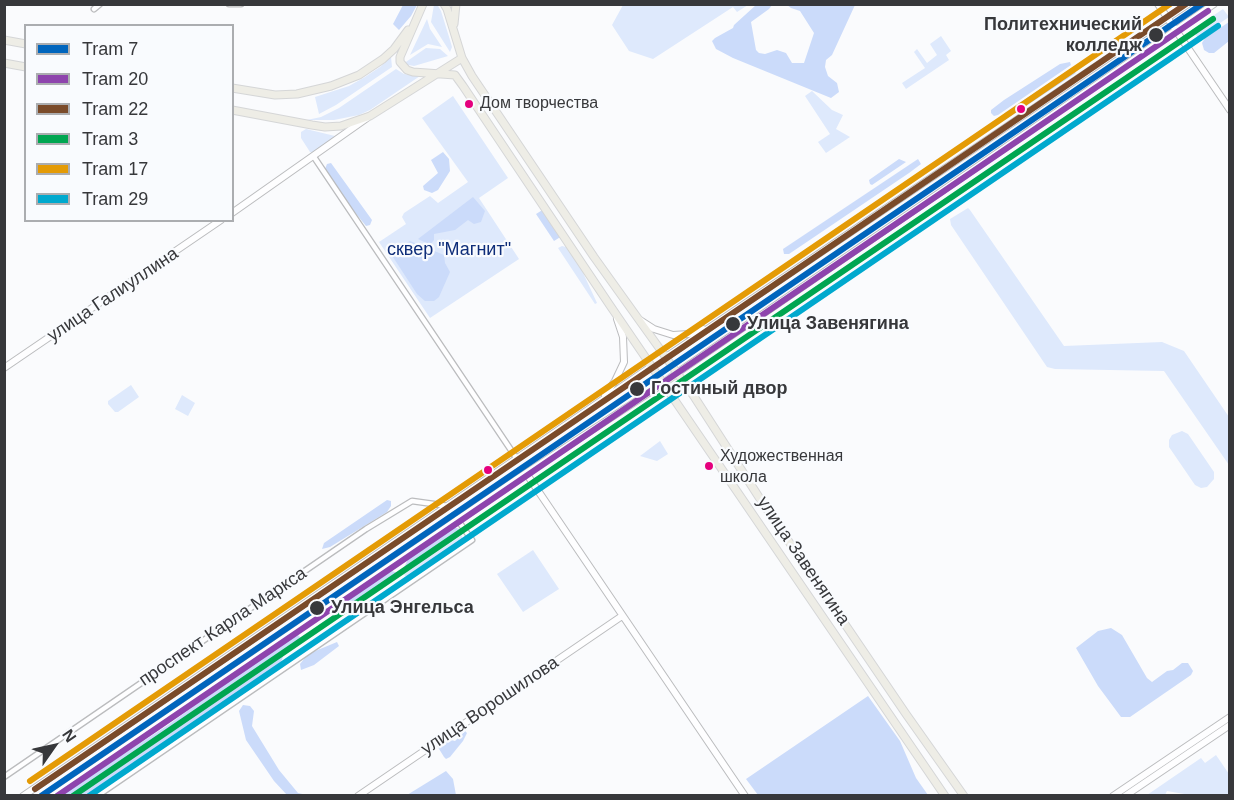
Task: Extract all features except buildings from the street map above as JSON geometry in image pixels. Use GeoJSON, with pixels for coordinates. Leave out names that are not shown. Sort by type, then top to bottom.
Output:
{"type":"FeatureCollection","features":[{"type":"Feature","properties":{"kind":"main road"},"geometry":{"type":"LineString","coordinates":[[423,4],[400,62],[407,70],[413,72],[439,73]]}},
{"type":"Feature","properties":{"kind":"main road"},"geometry":{"type":"LineString","coordinates":[[234,212],[370,116],[462,58],[444,4]]}},
{"type":"Feature","properties":{"kind":"main road"},"geometry":{"type":"LineString","coordinates":[[454,30],[456,4]]}},
{"type":"Feature","properties":{"kind":"main road"},"geometry":{"type":"LineString","coordinates":[[1158,4],[1230,110]]}},
{"type":"Feature","properties":{"kind":"main road"},"geometry":{"type":"LineString","coordinates":[[23,795],[712,325],[1188,4]]}},
{"type":"Feature","properties":{"kind":"main road"},"geometry":{"type":"LineString","coordinates":[[52,795],[457,519],[664,383],[1214,4]]}},
{"type":"Feature","properties":{"kind":"main road"},"geometry":{"type":"LineString","coordinates":[[234,88],[265,94],[290,94],[342,83],[383,59],[416,21]]}},
{"type":"Feature","properties":{"kind":"main road"},"geometry":{"type":"LineString","coordinates":[[4,40],[24,44]]}},
{"type":"Feature","properties":{"kind":"main road","name":"улица Завенягина"},"geometry":{"type":"LineString","coordinates":[[462,58],[560,207],[677,373],[906,714],[964,795]]}},
{"type":"Feature","properties":{"kind":"main road"},"geometry":{"type":"LineString","coordinates":[[4,63],[24,67]]}},
{"type":"Feature","properties":{"kind":"main road","name":"улица Завенягина"},"geometry":{"type":"LineString","coordinates":[[439,73],[454,75],[459,80],[615,313],[945,795]]}},
{"type":"Feature","properties":{"kind":"main road"},"geometry":{"type":"LineString","coordinates":[[234,110],[296,123],[334,127],[370,116]]}},
{"type":"Feature","properties":{"kind":"main road"},"geometry":{"type":"LineString","coordinates":[[334,127],[341,138]]}},
{"type":"Feature","properties":{"kind":"main road","name":"улица Галиуллина"},"geometry":{"type":"LineString","coordinates":[[4,369],[218,222]]}},
{"type":"Feature","properties":{"kind":"main road"},"geometry":{"type":"LineString","coordinates":[[601,401],[615,381],[624,362],[623,337],[615,313]]}},
{"type":"Feature","properties":{"kind":"main road"},"geometry":{"type":"LineString","coordinates":[[639,319],[654,329],[673,335],[689,334],[712,325]]}},
{"type":"Feature","properties":{"kind":"main road"},"geometry":{"type":"LineString","coordinates":[[526,473],[745,795]]}},
{"type":"Feature","properties":{"kind":"main road","name":"улица Ворошилова"},"geometry":{"type":"LineString","coordinates":[[358,795],[622,616]]}},
{"type":"Feature","properties":{"kind":"main road"},"geometry":{"type":"LineString","coordinates":[[1113,795],[1230,717]]}},
{"type":"Feature","properties":{"kind":"main road"},"geometry":{"type":"LineString","coordinates":[[1125,795],[1230,725]]}},
{"type":"Feature","properties":{"kind":"street"},"geometry":{"type":"LineString","coordinates":[[94,9],[100,4]]}},
{"type":"Feature","properties":{"kind":"street"},"geometry":{"type":"LineString","coordinates":[[229,4],[241,4]]}},
{"type":"Feature","properties":{"kind":"street"},"geometry":{"type":"LineString","coordinates":[[314,157],[517,459]]}},
{"type":"Feature","properties":{"kind":"street","name":"проспект Карла Маркса"},"geometry":{"type":"LineString","coordinates":[[4,777],[333,552],[412,501],[448,506]]}},
{"type":"Feature","properties":{"kind":"street"},"geometry":{"type":"LineString","coordinates":[[97,795],[472,540],[457,519]]}},
{"type":"Feature","properties":{"kind":"green space"},"geometry":{"type":"Polygon","coordinates":[[[434,5],[438,6],[441,11],[452,47],[450,52],[431,22],[434,5]]]}},
{"type":"Feature","properties":{"kind":"green space"},"geometry":{"type":"Polygon","coordinates":[[[623,5],[748,5],[737,12],[733,7],[653,59],[629,51],[612,25],[623,5]]]}},
{"type":"Feature","properties":{"kind":"green space"},"geometry":{"type":"Polygon","coordinates":[[[1223,9],[1229,17],[1198,38],[1192,30],[1223,9]]]}},
{"type":"Feature","properties":{"kind":"green space"},"geometry":{"type":"Polygon","coordinates":[[[427,19],[430,29],[442,47],[428,44],[410,55],[427,19]]]}},
{"type":"Feature","properties":{"kind":"green space"},"geometry":{"type":"Polygon","coordinates":[[[941,36],[951,51],[946,55],[949,60],[906,89],[902,83],[925,68],[914,52],[917,49],[927,63],[937,55],[930,44],[941,36]]]}},
{"type":"Feature","properties":{"kind":"green space"},"geometry":{"type":"Polygon","coordinates":[[[426,48],[440,49],[448,56],[414,66],[403,64],[426,48]]]}},
{"type":"Feature","properties":{"kind":"green space"},"geometry":{"type":"Polygon","coordinates":[[[391,57],[392,67],[319,114],[315,97],[349,86],[380,67],[391,57]]]}},
{"type":"Feature","properties":{"kind":"green space"},"geometry":{"type":"Polygon","coordinates":[[[396,69],[404,74],[420,76],[359,115],[334,120],[307,120],[321,117],[339,108],[396,69]]]}},
{"type":"Feature","properties":{"kind":"green space"},"geometry":{"type":"Polygon","coordinates":[[[812,91],[832,110],[843,115],[836,129],[850,137],[826,153],[818,142],[830,134],[805,96],[812,91]]]}},
{"type":"Feature","properties":{"kind":"green space","name":"сквер \"Магнит\""},"geometry":{"type":"Polygon","coordinates":[[[453,96],[508,178],[479,198],[519,259],[430,318],[379,242],[406,224],[402,217],[404,213],[430,196],[438,203],[468,182],[422,118],[453,96]]]}},
{"type":"Feature","properties":{"kind":"green space"},"geometry":{"type":"Polygon","coordinates":[[[306,129],[335,137],[314,153],[310,152],[301,138],[301,132],[306,129]]]}},
{"type":"Feature","properties":{"kind":"green space"},"geometry":{"type":"Polygon","coordinates":[[[968,208],[1064,346],[1162,342],[1184,351],[1229,417],[1229,465],[1164,371],[1047,367],[951,225],[950,219],[968,208]]]}},
{"type":"Feature","properties":{"kind":"green space"},"geometry":{"type":"Polygon","coordinates":[[[566,247],[579,264],[597,303],[595,304],[558,248],[566,247]]]}},
{"type":"Feature","properties":{"kind":"green space"},"geometry":{"type":"Polygon","coordinates":[[[131,385],[139,397],[115,412],[108,401],[131,385]]]}},
{"type":"Feature","properties":{"kind":"green space"},"geometry":{"type":"Polygon","coordinates":[[[182,395],[195,403],[188,416],[175,409],[182,395]]]}},
{"type":"Feature","properties":{"kind":"green space"},"geometry":{"type":"Polygon","coordinates":[[[1182,431],[1188,434],[1214,472],[1214,479],[1207,487],[1201,488],[1195,485],[1169,447],[1172,435],[1182,431]]]}},
{"type":"Feature","properties":{"kind":"green space"},"geometry":{"type":"Polygon","coordinates":[[[660,441],[668,454],[657,461],[640,456],[660,441]]]}},
{"type":"Feature","properties":{"kind":"green space"},"geometry":{"type":"Polygon","coordinates":[[[462,535],[462,541],[428,566],[411,577],[405,576],[404,574],[462,535]]]}},
{"type":"Feature","properties":{"kind":"green space"},"geometry":{"type":"Polygon","coordinates":[[[533,550],[559,589],[523,612],[497,574],[533,550]]]}},
{"type":"Feature","properties":{"kind":"green space"},"geometry":{"type":"Polygon","coordinates":[[[1216,755],[1229,774],[1229,793],[1226,795],[1190,795],[1167,791],[1165,795],[1147,795],[1201,758],[1205,763],[1216,755]]]}},
{"type":"Feature","properties":{"kind":"shaded area"},"geometry":{"type":"Polygon","coordinates":[[[403,5],[417,5],[399,30],[393,24],[403,5]]]}},
{"type":"Feature","properties":{"kind":"shaded area"},"geometry":{"type":"Polygon","coordinates":[[[756,5],[772,5],[751,22],[756,50],[765,54],[777,50],[786,53],[792,63],[804,63],[814,33],[800,11],[787,5],[855,5],[832,55],[826,60],[825,67],[828,76],[837,83],[839,92],[831,98],[716,49],[712,41],[733,28],[756,5]]]}},
{"type":"Feature","properties":{"kind":"shaded area"},"geometry":{"type":"Polygon","coordinates":[[[1229,22],[1229,41],[1214,53],[1204,50],[1202,43],[1205,38],[1229,22]]]}},
{"type":"Feature","properties":{"kind":"shaded area"},"geometry":{"type":"Polygon","coordinates":[[[1070,62],[1071,65],[998,115],[994,116],[991,113],[991,110],[1004,100],[1060,64],[1070,62]]]}},
{"type":"Feature","properties":{"kind":"shaded area"},"geometry":{"type":"Polygon","coordinates":[[[1073,70],[1076,73],[1005,120],[1006,112],[1067,71],[1073,70]]]}},
{"type":"Feature","properties":{"kind":"shaded area"},"geometry":{"type":"Polygon","coordinates":[[[443,152],[449,159],[450,171],[438,190],[432,193],[424,190],[423,186],[438,173],[431,160],[443,152]]]}},
{"type":"Feature","properties":{"kind":"shaded area"},"geometry":{"type":"Polygon","coordinates":[[[899,159],[906,162],[872,185],[870,184],[869,180],[899,159]]]}},
{"type":"Feature","properties":{"kind":"shaded area"},"geometry":{"type":"Polygon","coordinates":[[[918,159],[921,164],[909,173],[789,254],[784,254],[783,249],[918,159]]]}},
{"type":"Feature","properties":{"kind":"shaded area"},"geometry":{"type":"Polygon","coordinates":[[[331,163],[372,220],[370,225],[366,226],[353,210],[325,169],[327,164],[331,163]]]}},
{"type":"Feature","properties":{"kind":"shaded area"},"geometry":{"type":"Polygon","coordinates":[[[473,197],[485,211],[481,222],[474,224],[468,220],[455,230],[434,234],[434,240],[430,245],[418,239],[473,197]]]}},
{"type":"Feature","properties":{"kind":"shaded area"},"geometry":{"type":"Polygon","coordinates":[[[544,209],[562,236],[554,241],[536,214],[544,209]]]}},
{"type":"Feature","properties":{"kind":"shaded area"},"geometry":{"type":"Polygon","coordinates":[[[410,241],[444,255],[450,272],[439,297],[434,301],[425,301],[417,294],[391,254],[395,249],[410,241]]]}},
{"type":"Feature","properties":{"kind":"shaded area"},"geometry":{"type":"Polygon","coordinates":[[[387,500],[391,501],[391,506],[387,512],[330,547],[322,549],[324,543],[387,500]]]}},
{"type":"Feature","properties":{"kind":"shaded area"},"geometry":{"type":"Polygon","coordinates":[[[453,527],[460,529],[403,570],[408,559],[453,527]]]}},
{"type":"Feature","properties":{"kind":"shaded area"},"geometry":{"type":"Polygon","coordinates":[[[392,571],[398,573],[346,608],[346,602],[353,595],[392,571]]]}},
{"type":"Feature","properties":{"kind":"shaded area"},"geometry":{"type":"Polygon","coordinates":[[[1111,628],[1122,635],[1147,678],[1152,682],[1182,663],[1188,663],[1193,671],[1191,675],[1130,717],[1121,717],[1098,686],[1076,648],[1098,631],[1111,628]]]}},
{"type":"Feature","properties":{"kind":"shaded area"},"geometry":{"type":"Polygon","coordinates":[[[297,634],[300,637],[299,642],[285,651],[280,665],[141,764],[94,795],[59,796],[168,725],[297,634]]]}},
{"type":"Feature","properties":{"kind":"shaded area"},"geometry":{"type":"Polygon","coordinates":[[[337,642],[339,646],[314,665],[301,670],[300,664],[308,654],[337,642]]]}},
{"type":"Feature","properties":{"kind":"shaded area"},"geometry":{"type":"Polygon","coordinates":[[[868,696],[900,741],[916,778],[928,795],[758,795],[746,779],[868,696]]]}},
{"type":"Feature","properties":{"kind":"shaded area"},"geometry":{"type":"Polygon","coordinates":[[[243,705],[250,706],[254,711],[252,726],[279,770],[298,793],[307,795],[287,795],[274,781],[246,740],[239,711],[243,705]]]}},
{"type":"Feature","properties":{"kind":"shaded area"},"geometry":{"type":"Polygon","coordinates":[[[465,731],[467,733],[463,741],[446,759],[436,744],[444,738],[455,741],[465,731]]]}},
{"type":"Feature","properties":{"kind":"shaded area"},"geometry":{"type":"Polygon","coordinates":[[[446,771],[453,779],[456,795],[407,795],[446,771]]]}},
{"type":"Feature","properties":{"kind":"tram line","name":"17"},"geometry":{"type":"LineString","coordinates":[[30,781],[1170,4]]}},
{"type":"Feature","properties":{"kind":"tram line","name":"22"},"geometry":{"type":"LineString","coordinates":[[35,789],[1186,4]]}},
{"type":"Feature","properties":{"kind":"tram line","name":"7"},"geometry":{"type":"LineString","coordinates":[[41,796],[1202,4]]}},
{"type":"Feature","properties":{"kind":"tram line","name":"20"},"geometry":{"type":"LineString","coordinates":[[57,796],[1208,11]]}},
{"type":"Feature","properties":{"kind":"tram line","name":"3"},"geometry":{"type":"LineString","coordinates":[[73,796],[1213,19]]}},
{"type":"Feature","properties":{"kind":"tram line","name":"29"},"geometry":{"type":"LineString","coordinates":[[89,796],[1218,26]]}},
{"type":"Feature","properties":{"kind":"place","name":"Политехнический колледж"},"geometry":{"type":"Point","coordinates":[1156,35]}},
{"type":"Feature","properties":{"kind":"place","name":"Дом творчества"},"geometry":{"type":"Point","coordinates":[469,104]}},
{"type":"Feature","properties":{"kind":"place","name":"Улица Завенягина"},"geometry":{"type":"Point","coordinates":[733,324]}},
{"type":"Feature","properties":{"kind":"place","name":"Гостиный двор"},"geometry":{"type":"Point","coordinates":[637,389]}},
{"type":"Feature","properties":{"kind":"place","name":"Художественная школа"},"geometry":{"type":"Point","coordinates":[709,466]}},
{"type":"Feature","properties":{"kind":"place","name":"Улица Энгельса"},"geometry":{"type":"Point","coordinates":[317,608]}}]}
